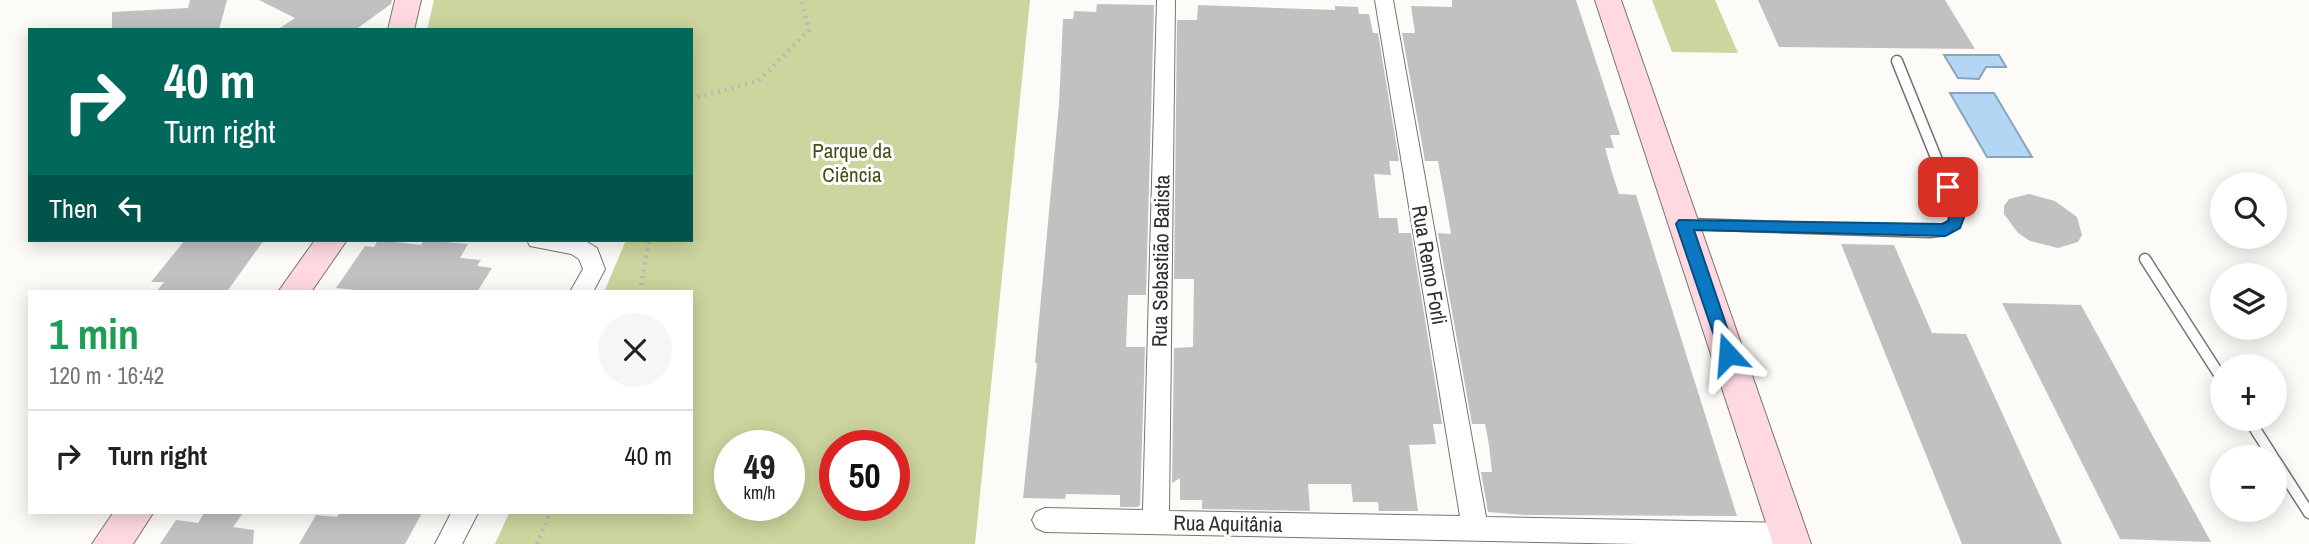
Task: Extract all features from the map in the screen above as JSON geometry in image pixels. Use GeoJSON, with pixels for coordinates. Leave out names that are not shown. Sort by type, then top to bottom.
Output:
{"type":"FeatureCollection","features":[{"type":"Feature","properties":{"kind":"main road"},"geometry":{"type":"LineString","coordinates":[[401,28],[408,0]]}},
{"type":"Feature","properties":{"kind":"main road"},"geometry":{"type":"LineString","coordinates":[[1608,0],[1790,539]]}},
{"type":"Feature","properties":{"kind":"main road"},"geometry":{"type":"LineString","coordinates":[[295,290],[331,242]]}},
{"type":"Feature","properties":{"kind":"main road"},"geometry":{"type":"LineString","coordinates":[[111,544],[134,514]]}},
{"type":"Feature","properties":{"kind":"street","name":"Rua Sebastião Batista"},"geometry":{"type":"LineString","coordinates":[[1156,523],[1166,0]]}},
{"type":"Feature","properties":{"kind":"street","name":"Rua Remo Forli"},"geometry":{"type":"LineString","coordinates":[[1384,0],[1475,530]]}},
{"type":"Feature","properties":{"kind":"street"},"geometry":{"type":"LineString","coordinates":[[551,242],[576,246],[589,254],[594,269],[583,290]]}},
{"type":"Feature","properties":{"kind":"street"},"geometry":{"type":"LineString","coordinates":[[448,544],[464,514]]}},
{"type":"Feature","properties":{"kind":"street","name":"Rua Aquitânia"},"geometry":{"type":"LineString","coordinates":[[1045,520],[1790,539]]}},
{"type":"Feature","properties":{"kind":"lane"},"geometry":{"type":"LineString","coordinates":[[1684,224],[1930,232],[1945,230],[1955,224],[1958,212],[1897,61]]}},
{"type":"Feature","properties":{"kind":"lane"},"geometry":{"type":"LineString","coordinates":[[2145,259],[2210,360]]}},
{"type":"Feature","properties":{"kind":"lane"},"geometry":{"type":"LineString","coordinates":[[2287,478],[2309,513]]}},
{"type":"Feature","properties":{"kind":"path"},"geometry":{"type":"LineString","coordinates":[[693,98],[758,81],[809,30],[801,0]]}},
{"type":"Feature","properties":{"kind":"path"},"geometry":{"type":"LineString","coordinates":[[640,290],[649,242]]}},
{"type":"Feature","properties":{"kind":"path"},"geometry":{"type":"LineString","coordinates":[[537,544],[550,514]]}},
{"type":"Feature","properties":{"kind":"green space","name":"Parque da Ciência"},"geometry":{"type":"Polygon","coordinates":[[[434,0],[1030,0],[975,544],[495,544],[509,514],[693,514],[693,290],[605,290],[625,242],[693,242],[693,28],[427,28],[434,0]]]}},
{"type":"Feature","properties":{"kind":"green space"},"geometry":{"type":"Polygon","coordinates":[[[1652,0],[1715,0],[1738,53],[1672,52],[1652,0]]]}},
{"type":"Feature","properties":{"kind":"water"},"geometry":{"type":"Polygon","coordinates":[[[1944,55],[1999,55],[2006,67],[1986,67],[1979,79],[1958,78],[1944,55]]]}},
{"type":"Feature","properties":{"kind":"water"},"geometry":{"type":"Polygon","coordinates":[[[1950,93],[1994,93],[2032,157],[1987,157],[1950,93]]]}},
{"type":"Feature","properties":{"kind":"building"},"geometry":{"type":"Polygon","coordinates":[[[190,0],[227,0],[220,28],[112,28],[112,12],[188,8],[190,0]]]}},
{"type":"Feature","properties":{"kind":"building"},"geometry":{"type":"Polygon","coordinates":[[[259,0],[392,0],[391,4],[358,28],[280,28],[295,18],[259,0]]]}},
{"type":"Feature","properties":{"kind":"building"},"geometry":{"type":"Polygon","coordinates":[[[1452,0],[1576,0],[1620,135],[1610,135],[1614,148],[1605,148],[1613,176],[1619,194],[1636,195],[1737,516],[1525,515],[1488,512],[1481,472],[1492,472],[1489,445],[1485,424],[1472,424],[1438,233],[1451,234],[1445,199],[1438,161],[1425,161],[1402,33],[1415,33],[1411,6],[1452,7],[1452,0]]]}},
{"type":"Feature","properties":{"kind":"building"},"geometry":{"type":"Polygon","coordinates":[[[1758,0],[1945,0],[1975,49],[1779,47],[1758,0]]]}},
{"type":"Feature","properties":{"kind":"building"},"geometry":{"type":"Polygon","coordinates":[[[1097,4],[1154,5],[1146,295],[1128,295],[1126,347],[1145,347],[1138,507],[1120,507],[1120,495],[1066,494],[1065,499],[1023,498],[1059,104],[1063,19],[1073,19],[1074,11],[1096,12],[1097,4]]]}},
{"type":"Feature","properties":{"kind":"building"},"geometry":{"type":"Polygon","coordinates":[[[1198,5],[1335,10],[1335,6],[1358,7],[1359,14],[1369,14],[1373,33],[1378,33],[1399,161],[1389,161],[1391,175],[1374,174],[1379,218],[1397,218],[1399,233],[1411,233],[1442,424],[1433,424],[1436,444],[1409,445],[1418,511],[1379,511],[1378,502],[1353,502],[1351,484],[1308,484],[1310,511],[1202,509],[1202,500],[1180,500],[1180,478],[1172,483],[1174,348],[1193,347],[1194,279],[1174,279],[1177,20],[1197,20],[1198,5]]]}},
{"type":"Feature","properties":{"kind":"building"},"geometry":{"type":"Polygon","coordinates":[[[2029,194],[2055,201],[2077,217],[2082,235],[2078,242],[2058,248],[2030,241],[2018,233],[2004,214],[2004,206],[2009,199],[2029,194]]]}},
{"type":"Feature","properties":{"kind":"building"},"geometry":{"type":"Polygon","coordinates":[[[183,242],[263,242],[228,290],[158,290],[164,282],[151,282],[183,242]]]}},
{"type":"Feature","properties":{"kind":"building"},"geometry":{"type":"Polygon","coordinates":[[[377,242],[468,244],[460,258],[481,260],[477,266],[492,268],[478,290],[336,288],[365,246],[374,247],[377,242]]]}},
{"type":"Feature","properties":{"kind":"building"},"geometry":{"type":"Polygon","coordinates":[[[1841,244],[1894,245],[1932,333],[1966,334],[2062,544],[1962,544],[1841,244]]]}},
{"type":"Feature","properties":{"kind":"building"},"geometry":{"type":"Polygon","coordinates":[[[2002,303],[2081,305],[2211,542],[2120,539],[2002,303]]]}},
{"type":"Feature","properties":{"kind":"building"},"geometry":{"type":"Polygon","coordinates":[[[203,514],[242,514],[233,527],[254,530],[253,544],[160,544],[176,520],[198,523],[203,514]]]}},
{"type":"Feature","properties":{"kind":"building"},"geometry":{"type":"Polygon","coordinates":[[[339,514],[421,514],[405,544],[299,544],[316,515],[337,517],[339,514]]]}},
{"type":"Feature","properties":{"kind":"route"},"geometry":{"type":"LineString","coordinates":[[1728,354],[1684,224],[1930,232],[1945,230],[1955,224],[1958,212],[1948,187]]}}]}
